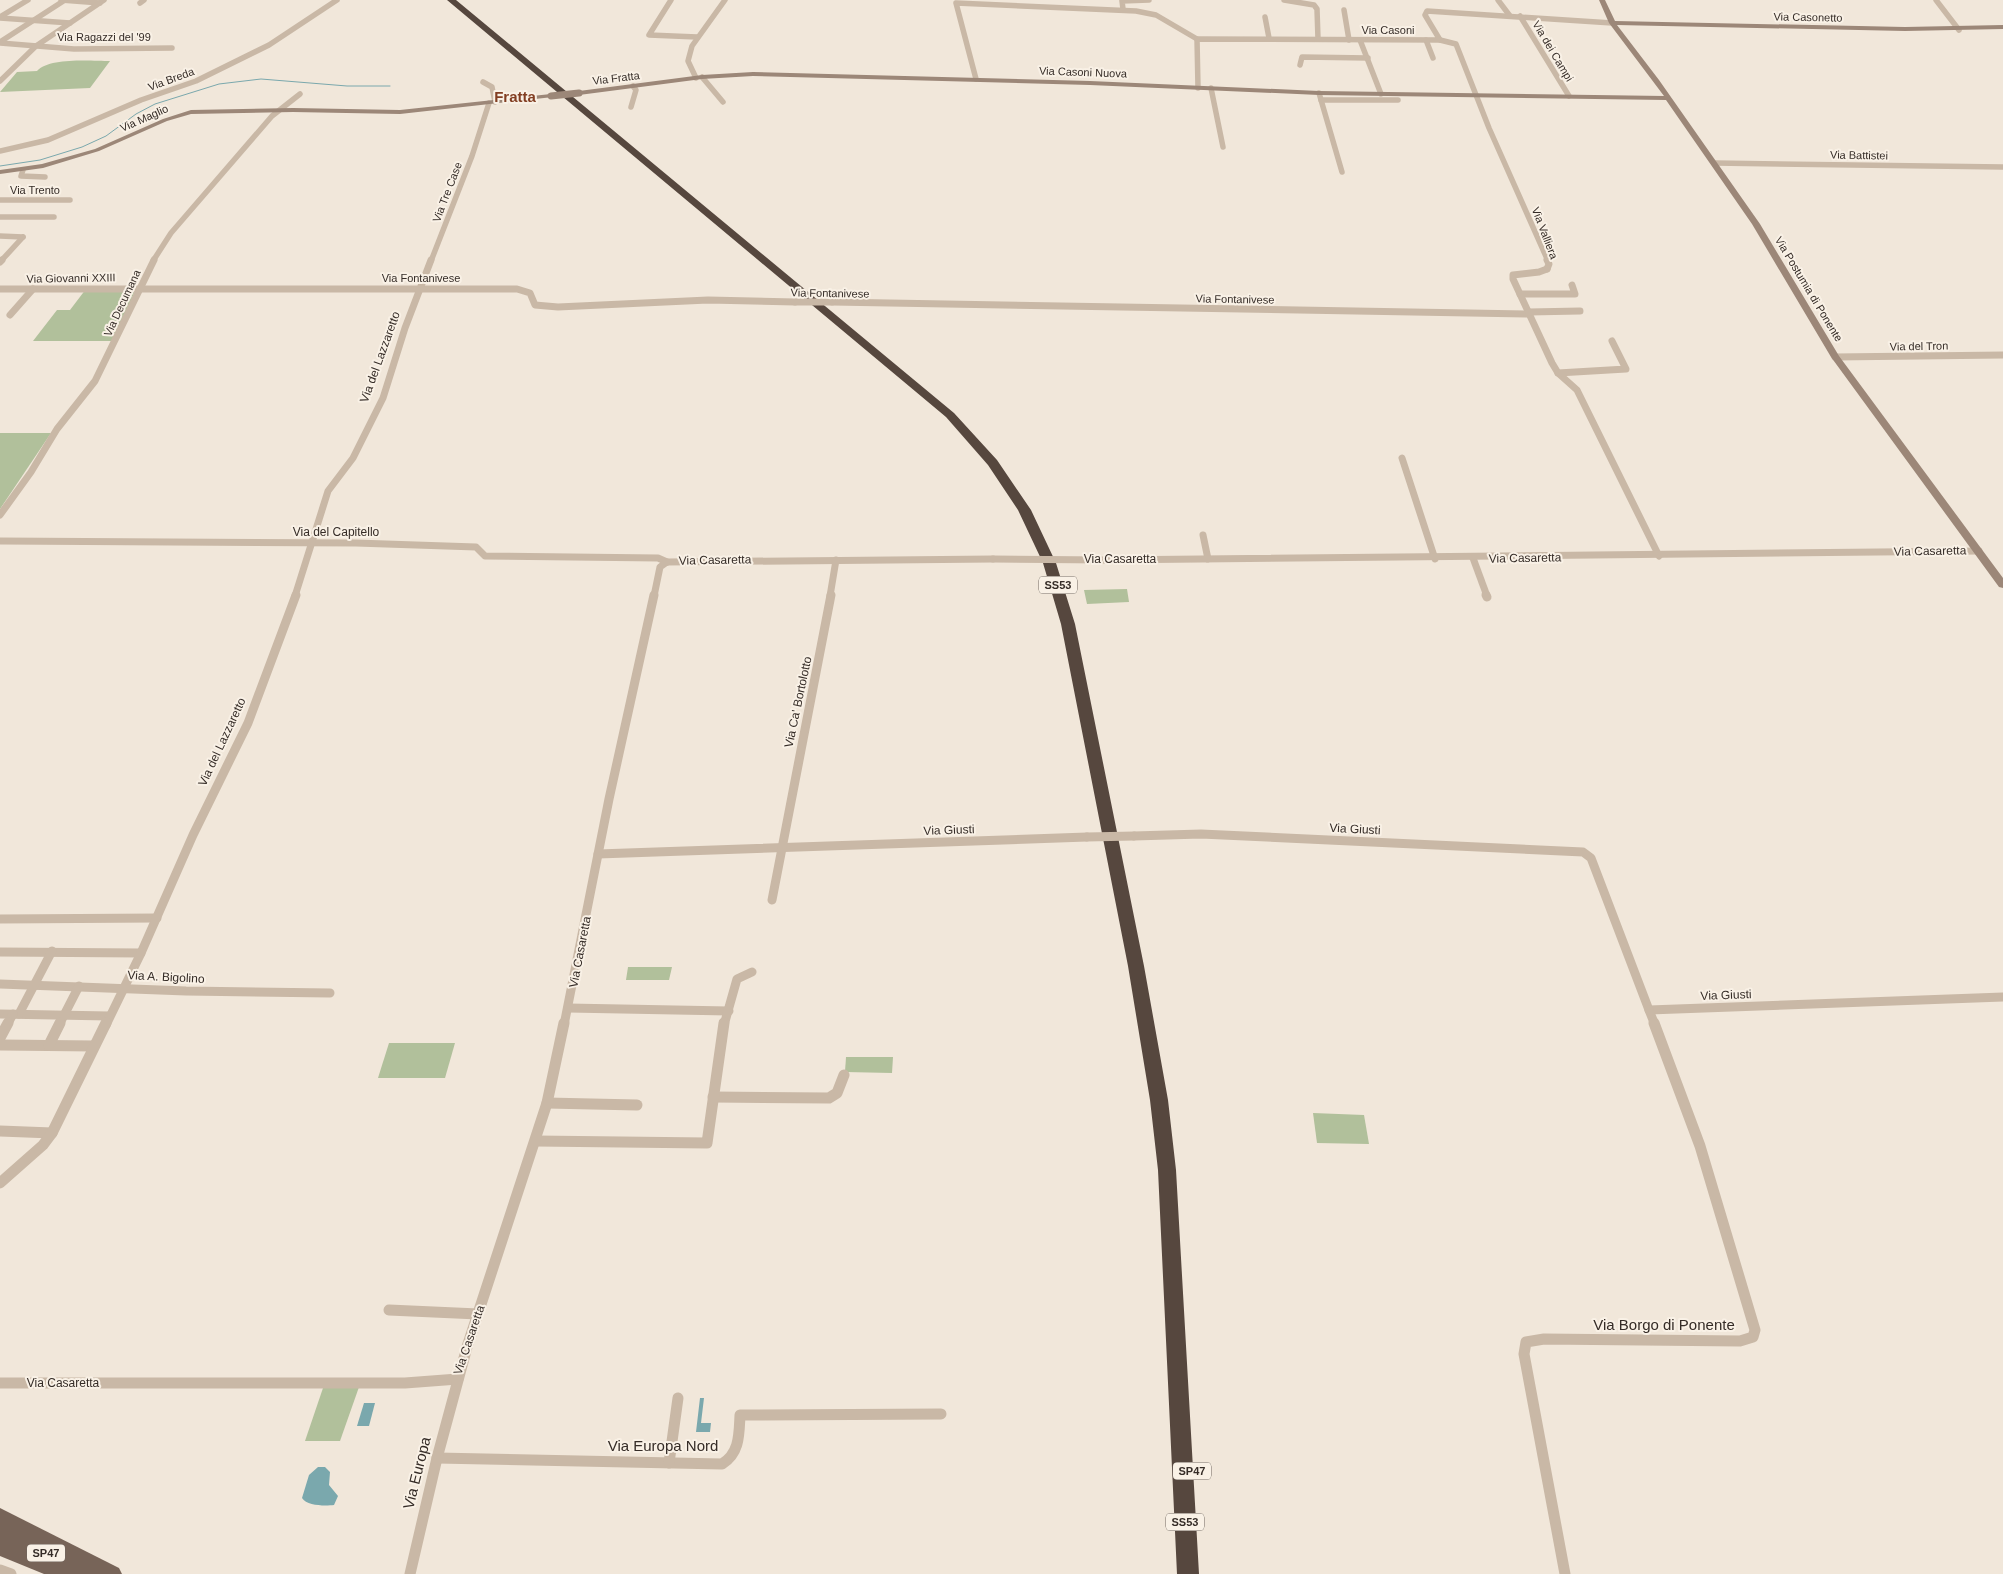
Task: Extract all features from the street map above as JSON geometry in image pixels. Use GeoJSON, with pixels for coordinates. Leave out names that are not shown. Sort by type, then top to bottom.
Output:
{"type":"FeatureCollection","features":[{"type":"Feature","properties":{"kind":"highway","name":"SS53"},"geometry":{"type":"LineString","coordinates":[[451,0],[950,415],[1005,477],[1034,525],[1052,565],[1068,624],[1149,1035],[1167,1170],[1188,1574]]}},
{"type":"Feature","properties":{"kind":"highway","name":"SP47"},"geometry":{"type":"LineString","coordinates":[[1178,1370],[1191,1458],[1198,1574]]}},
{"type":"Feature","properties":{"kind":"highway","name":"SP47"},"geometry":{"type":"LineString","coordinates":[[1179,1574],[1182,1469]]}},
{"type":"Feature","properties":{"kind":"main road","name":"Via Postumia di Ponente"},"geometry":{"type":"LineString","coordinates":[[1602,0],[1612,23],[1658,81],[1756,224],[1835,357],[2003,585]]}},
{"type":"Feature","properties":{"kind":"main road","name":"Via Casonetto"},"geometry":{"type":"LineString","coordinates":[[1612,23],[1959,30],[2003,27]]}},
{"type":"Feature","properties":{"kind":"main road","name":"Via Fratta"},"geometry":{"type":"LineString","coordinates":[[279,110],[400,112],[699,78],[753,74],[956,79]]}},
{"type":"Feature","properties":{"kind":"main road","name":"Via Casoni Nuova"},"geometry":{"type":"LineString","coordinates":[[956,79],[1210,88],[1320,96],[1381,94],[1668,98]]}},
{"type":"Feature","properties":{"kind":"main road","name":"Via Maglio"},"geometry":{"type":"LineString","coordinates":[[0,172],[23,170],[97,150],[180,115],[199,111],[279,110]]}},
{"type":"Feature","properties":{"kind":"main road"},"geometry":{"type":"LineString","coordinates":[[0,1516],[113,1574]]}},
{"type":"Feature","properties":{"kind":"main road","name":"SP47"},"geometry":{"type":"LineString","coordinates":[[0,1532],[92,1574]]}},
{"type":"Feature","properties":{"kind":"main road"},"geometry":{"type":"LineString","coordinates":[[0,1547],[66,1574]]}},
{"type":"Feature","properties":{"kind":"street"},"geometry":{"type":"LineString","coordinates":[[0,18],[28,0]]}},
{"type":"Feature","properties":{"kind":"street"},"geometry":{"type":"LineString","coordinates":[[58,0],[102,1]]}},
{"type":"Feature","properties":{"kind":"street"},"geometry":{"type":"LineString","coordinates":[[0,43],[65,0]]}},
{"type":"Feature","properties":{"kind":"street","name":"Via Breda"},"geometry":{"type":"LineString","coordinates":[[0,151],[48,140],[89,124],[141,100],[196,81],[269,45],[337,0]]}},
{"type":"Feature","properties":{"kind":"street"},"geometry":{"type":"LineString","coordinates":[[671,0],[649,35],[697,37]]}},
{"type":"Feature","properties":{"kind":"street"},"geometry":{"type":"LineString","coordinates":[[723,102],[699,78],[688,61],[692,46],[697,37],[725,0]]}},
{"type":"Feature","properties":{"kind":"street"},"geometry":{"type":"LineString","coordinates":[[1123,9],[1122,1],[1149,0]]}},
{"type":"Feature","properties":{"kind":"street"},"geometry":{"type":"LineString","coordinates":[[1284,0],[1314,5],[1318,9],[1318,39]]}},
{"type":"Feature","properties":{"kind":"street"},"geometry":{"type":"LineString","coordinates":[[1498,0],[1510,16],[1612,23]]}},
{"type":"Feature","properties":{"kind":"street"},"geometry":{"type":"LineString","coordinates":[[1936,0],[1959,30]]}},
{"type":"Feature","properties":{"kind":"street"},"geometry":{"type":"LineString","coordinates":[[0,81],[36,46],[102,1]]}},
{"type":"Feature","properties":{"kind":"street"},"geometry":{"type":"LineString","coordinates":[[976,79],[956,3],[1123,9],[1156,15],[1186,35],[1197,39],[1198,88]]}},
{"type":"Feature","properties":{"kind":"street","name":"Via Casoni"},"geometry":{"type":"LineString","coordinates":[[1344,10],[1347,14],[1346,32],[1349,40]]}},
{"type":"Feature","properties":{"kind":"street","name":"Via Casoni"},"geometry":{"type":"LineString","coordinates":[[1440,40],[1425,15],[1427,11],[1510,16]]}},
{"type":"Feature","properties":{"kind":"street","name":"Via dei Campi"},"geometry":{"type":"LineString","coordinates":[[1520,16],[1569,96]]}},
{"type":"Feature","properties":{"kind":"street"},"geometry":{"type":"LineString","coordinates":[[1265,17],[1269,38]]}},
{"type":"Feature","properties":{"kind":"street"},"geometry":{"type":"LineString","coordinates":[[0,18],[70,23]]}},
{"type":"Feature","properties":{"kind":"street","name":"Via Casoni"},"geometry":{"type":"LineString","coordinates":[[1197,39],[1318,39],[1349,40],[1361,43],[1440,40]]}},
{"type":"Feature","properties":{"kind":"street","name":"Via Casoni"},"geometry":{"type":"LineString","coordinates":[[1426,40],[1433,58]]}},
{"type":"Feature","properties":{"kind":"street","name":"Via Valliera"},"geometry":{"type":"LineString","coordinates":[[1440,40],[1451,41],[1456,44],[1474,96],[1544,267],[1547,269],[1543,272],[1514,275],[1520,294]]}},
{"type":"Feature","properties":{"kind":"street","name":"Via Ragazzi del '99"},"geometry":{"type":"LineString","coordinates":[[0,43],[74,49],[172,48]]}},
{"type":"Feature","properties":{"kind":"street"},"geometry":{"type":"LineString","coordinates":[[1314,45],[1361,43],[1381,94]]}},
{"type":"Feature","properties":{"kind":"street"},"geometry":{"type":"LineString","coordinates":[[1300,64],[1302,57],[1368,58]]}},
{"type":"Feature","properties":{"kind":"street"},"geometry":{"type":"LineString","coordinates":[[482,82],[492,87],[492,103]]}},
{"type":"Feature","properties":{"kind":"street"},"geometry":{"type":"LineString","coordinates":[[630,107],[636,90],[633,86]]}},
{"type":"Feature","properties":{"kind":"street"},"geometry":{"type":"LineString","coordinates":[[1210,88],[1215,101],[1223,147]]}},
{"type":"Feature","properties":{"kind":"street","name":"Via Decumana"},"geometry":{"type":"LineString","coordinates":[[0,515],[32,472],[57,429],[95,381],[148,270],[171,233],[279,110],[300,94]]}},
{"type":"Feature","properties":{"kind":"street"},"geometry":{"type":"LineString","coordinates":[[1342,172],[1320,96],[1398,100]]}},
{"type":"Feature","properties":{"kind":"street","name":"Via Tre Case"},"geometry":{"type":"LineString","coordinates":[[421,288],[492,103]]}},
{"type":"Feature","properties":{"kind":"street","name":"Via Battistei"},"geometry":{"type":"LineString","coordinates":[[1714,163],[2003,167]]}},
{"type":"Feature","properties":{"kind":"street","name":"Via Maglio"},"geometry":{"type":"LineString","coordinates":[[23,170],[20,176],[45,177]]}},
{"type":"Feature","properties":{"kind":"street","name":"Via Trento"},"geometry":{"type":"LineString","coordinates":[[0,200],[70,200]]}},
{"type":"Feature","properties":{"kind":"street"},"geometry":{"type":"LineString","coordinates":[[0,217],[54,217]]}},
{"type":"Feature","properties":{"kind":"street"},"geometry":{"type":"LineString","coordinates":[[0,236],[23,237]]}},
{"type":"Feature","properties":{"kind":"street"},"geometry":{"type":"LineString","coordinates":[[0,262],[23,237]]}},
{"type":"Feature","properties":{"kind":"street"},"geometry":{"type":"LineString","coordinates":[[0,251],[10,251]]}},
{"type":"Feature","properties":{"kind":"street"},"geometry":{"type":"LineString","coordinates":[[1572,285],[1575,294],[1520,294],[1530,313],[1532,324],[1558,373],[1577,390],[1659,556]]}},
{"type":"Feature","properties":{"kind":"street","name":"Via Fontanivese"},"geometry":{"type":"LineString","coordinates":[[141,288],[528,290],[533,294],[535,305],[550,307],[708,300],[1530,313],[1580,312]]}},
{"type":"Feature","properties":{"kind":"street","name":"Via Giovanni XXIII"},"geometry":{"type":"LineString","coordinates":[[0,289],[141,288]]}},
{"type":"Feature","properties":{"kind":"street","name":"Via del Lazzaretto"},"geometry":{"type":"LineString","coordinates":[[0,1183],[43,1144],[52,1133],[122,987],[141,953],[193,835],[248,723],[314,542],[328,491],[353,458],[382,398],[405,328],[421,288]]}},
{"type":"Feature","properties":{"kind":"street"},"geometry":{"type":"LineString","coordinates":[[10,316],[33,289]]}},
{"type":"Feature","properties":{"kind":"street"},"geometry":{"type":"LineString","coordinates":[[1558,373],[1626,369],[1612,341]]}},
{"type":"Feature","properties":{"kind":"street","name":"Via del Tron"},"geometry":{"type":"LineString","coordinates":[[1835,357],[2003,355]]}},
{"type":"Feature","properties":{"kind":"street"},"geometry":{"type":"LineString","coordinates":[[1402,458],[1435,559]]}},
{"type":"Feature","properties":{"kind":"street"},"geometry":{"type":"LineString","coordinates":[[1203,535],[1208,559]]}},
{"type":"Feature","properties":{"kind":"street","name":"Via del Capitello"},"geometry":{"type":"LineString","coordinates":[[0,541],[314,542],[454,545],[476,547],[485,556],[658,558],[668,562]]}},
{"type":"Feature","properties":{"kind":"street","name":"Via Casaretta"},"geometry":{"type":"LineString","coordinates":[[0,1383],[405,1383],[458,1379],[547,1103],[660,567],[668,562],[1435,559],[1978,551]]}},
{"type":"Feature","properties":{"kind":"street"},"geometry":{"type":"LineString","coordinates":[[1473,558],[1488,597]]}},
{"type":"Feature","properties":{"kind":"street","name":"Via Ca' Bortolotto"},"geometry":{"type":"LineString","coordinates":[[772,900],[780,848],[817,673],[836,560]]}},
{"type":"Feature","properties":{"kind":"street","name":"Via Giusti"},"geometry":{"type":"LineString","coordinates":[[598,854],[1201,834],[1582,852],[1591,858],[1649,1010],[2003,997]]}},
{"type":"Feature","properties":{"kind":"street"},"geometry":{"type":"LineString","coordinates":[[0,919],[157,918]]}},
{"type":"Feature","properties":{"kind":"street"},"geometry":{"type":"LineString","coordinates":[[0,1038],[34,986],[52,951]]}},
{"type":"Feature","properties":{"kind":"street"},"geometry":{"type":"LineString","coordinates":[[0,952],[141,953]]}},
{"type":"Feature","properties":{"kind":"street"},"geometry":{"type":"LineString","coordinates":[[536,1141],[707,1143],[722,1031],[737,979],[752,972]]}},
{"type":"Feature","properties":{"kind":"street","name":"Via A. Bigolino"},"geometry":{"type":"LineString","coordinates":[[1,986],[79,986],[186,991],[330,993]]}},
{"type":"Feature","properties":{"kind":"street"},"geometry":{"type":"LineString","coordinates":[[49,1045],[79,986]]}},
{"type":"Feature","properties":{"kind":"street"},"geometry":{"type":"LineString","coordinates":[[568,1008],[729,1011]]}},
{"type":"Feature","properties":{"kind":"street","name":"Via Borgo di Ponente"},"geometry":{"type":"LineString","coordinates":[[1566,1574],[1524,1354],[1526,1342],[1544,1339],[1740,1341],[1753,1337],[1755,1330],[1700,1146],[1649,1010]]}},
{"type":"Feature","properties":{"kind":"street"},"geometry":{"type":"LineString","coordinates":[[0,1014],[108,1016]]}},
{"type":"Feature","properties":{"kind":"street"},"geometry":{"type":"LineString","coordinates":[[0,1045],[94,1046]]}},
{"type":"Feature","properties":{"kind":"street"},"geometry":{"type":"LineString","coordinates":[[713,1097],[829,1098],[836,1093],[844,1076]]}},
{"type":"Feature","properties":{"kind":"street"},"geometry":{"type":"LineString","coordinates":[[547,1103],[637,1105]]}},
{"type":"Feature","properties":{"kind":"street"},"geometry":{"type":"LineString","coordinates":[[0,1131],[52,1133]]}},
{"type":"Feature","properties":{"kind":"street"},"geometry":{"type":"LineString","coordinates":[[390,1310],[478,1314]]}},
{"type":"Feature","properties":{"kind":"street","name":"Via Europa"},"geometry":{"type":"LineString","coordinates":[[410,1574],[437,1458],[458,1379]]}},
{"type":"Feature","properties":{"kind":"street"},"geometry":{"type":"LineString","coordinates":[[669,1463],[678,1398]]}},
{"type":"Feature","properties":{"kind":"street","name":"Via Europa Nord"},"geometry":{"type":"LineString","coordinates":[[437,1458],[722,1464],[731,1460],[736,1452],[740,1415],[941,1414]]}},
{"type":"Feature","properties":{"kind":"green space"},"geometry":{"type":"Polygon","coordinates":[[[82,60],[110,61],[90,88],[0,92],[17,72],[37,71],[51,64],[61,62],[82,60]]]}},
{"type":"Feature","properties":{"kind":"green space"},"geometry":{"type":"Polygon","coordinates":[[[86,289],[135,291],[114,341],[33,341],[57,310],[70,310],[86,289]]]}},
{"type":"Feature","properties":{"kind":"green space"},"geometry":{"type":"Polygon","coordinates":[[[0,433],[51,433],[0,509],[0,433]]]}},
{"type":"Feature","properties":{"kind":"green space"},"geometry":{"type":"Polygon","coordinates":[[[1127,589],[1129,602],[1087,604],[1084,590],[1127,589]]]}},
{"type":"Feature","properties":{"kind":"green space"},"geometry":{"type":"Polygon","coordinates":[[[628,967],[672,967],[669,980],[626,980],[628,967]]]}},
{"type":"Feature","properties":{"kind":"green space"},"geometry":{"type":"Polygon","coordinates":[[[389,1043],[455,1043],[445,1078],[378,1078],[389,1043]]]}},
{"type":"Feature","properties":{"kind":"green space"},"geometry":{"type":"Polygon","coordinates":[[[846,1057],[893,1057],[892,1073],[845,1072],[846,1057]]]}},
{"type":"Feature","properties":{"kind":"green space"},"geometry":{"type":"Polygon","coordinates":[[[1313,1113],[1364,1115],[1369,1144],[1317,1143],[1313,1113]]]}},
{"type":"Feature","properties":{"kind":"green space"},"geometry":{"type":"Polygon","coordinates":[[[359,1387],[340,1441],[305,1441],[323,1388],[359,1387]]]}},
{"type":"Feature","properties":{"kind":"water"},"geometry":{"type":"Polygon","coordinates":[[[700,1398],[704,1398],[701,1423],[711,1423],[710,1432],[696,1432],[700,1398]]]}},
{"type":"Feature","properties":{"kind":"water"},"geometry":{"type":"Polygon","coordinates":[[[364,1403],[375,1403],[369,1426],[357,1426],[364,1403]]]}},
{"type":"Feature","properties":{"kind":"water"},"geometry":{"type":"Polygon","coordinates":[[[318,1467],[325,1467],[330,1472],[329,1485],[338,1496],[334,1505],[312,1504],[304,1501],[302,1498],[309,1475],[318,1467]]]}},
{"type":"Feature","properties":{"kind":"waterway"},"geometry":{"type":"LineString","coordinates":[[0,166],[40,160],[82,147],[106,136],[136,114],[155,104],[219,84],[261,79],[347,86],[390,86]]}},
{"type":"Feature","properties":{"kind":"district","name":"Fratta"},"geometry":{"type":"Point","coordinates":[515,97]}}]}
